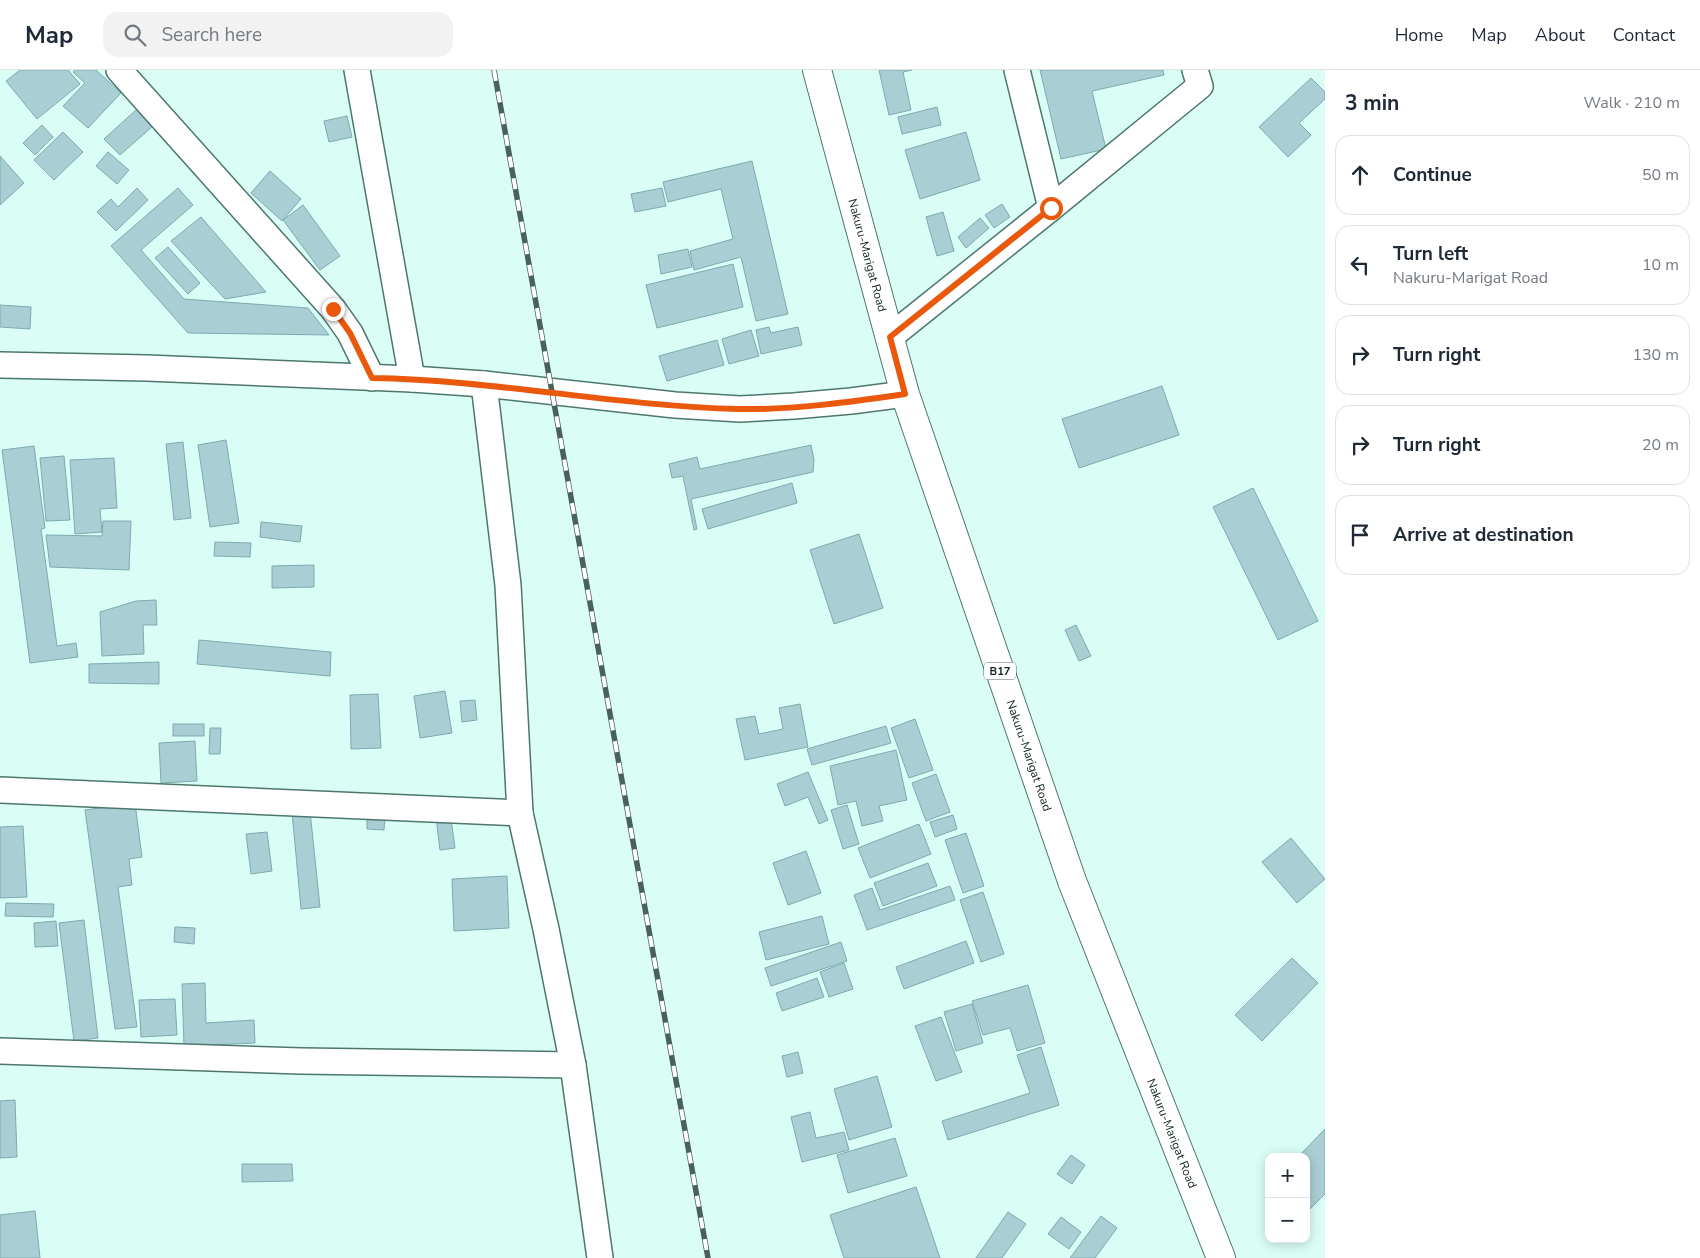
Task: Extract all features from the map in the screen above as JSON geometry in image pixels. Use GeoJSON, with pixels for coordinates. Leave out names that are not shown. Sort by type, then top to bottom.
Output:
{"type":"FeatureCollection","features":[{"type":"Feature","properties":{"kind":"main road","name":"Nakuru-Marigat Road"},"geometry":{"type":"LineString","coordinates":[[817,70],[905,394],[1072,881],[1221,1258]]}},
{"type":"Feature","properties":{"kind":"street"},"geometry":{"type":"LineString","coordinates":[[119,70],[333,309],[350,333],[372,378]]}},
{"type":"Feature","properties":{"kind":"street"},"geometry":{"type":"LineString","coordinates":[[357,70],[412,378]]}},
{"type":"Feature","properties":{"kind":"street"},"geometry":{"type":"LineString","coordinates":[[1017,70],[1051,208]]}},
{"type":"Feature","properties":{"kind":"street"},"geometry":{"type":"LineString","coordinates":[[890,337],[1051,208],[1204,75]]}},
{"type":"Feature","properties":{"kind":"street"},"geometry":{"type":"LineString","coordinates":[[0,365],[147,368],[372,378],[412,378],[675,405],[740,409],[851,402],[905,394]]}},
{"type":"Feature","properties":{"kind":"street"},"geometry":{"type":"LineString","coordinates":[[484,384],[508,585],[520,813],[546,929],[573,1065],[600,1258]]}},
{"type":"Feature","properties":{"kind":"street"},"geometry":{"type":"LineString","coordinates":[[0,790],[520,813]]}},
{"type":"Feature","properties":{"kind":"street"},"geometry":{"type":"LineString","coordinates":[[0,1051],[301,1061],[573,1065]]}},
{"type":"Feature","properties":{"kind":"building"},"geometry":{"type":"Polygon","coordinates":[[[20,70],[68,70],[80,84],[37,119],[6,81],[20,70]]]}},
{"type":"Feature","properties":{"kind":"building"},"geometry":{"type":"Polygon","coordinates":[[[75,70],[96,70],[121,93],[88,128],[63,106],[85,83],[73,72],[75,70]]]}},
{"type":"Feature","properties":{"kind":"building"},"geometry":{"type":"Polygon","coordinates":[[[879,70],[912,70],[903,72],[911,110],[889,115],[879,70]]]}},
{"type":"Feature","properties":{"kind":"building"},"geometry":{"type":"Polygon","coordinates":[[[1040,70],[1163,70],[1164,75],[1092,91],[1106,149],[1061,159],[1040,70]]]}},
{"type":"Feature","properties":{"kind":"building"},"geometry":{"type":"Polygon","coordinates":[[[1311,78],[1325,92],[1325,99],[1299,123],[1311,135],[1288,157],[1259,127],[1311,78]]]}},
{"type":"Feature","properties":{"kind":"building"},"geometry":{"type":"Polygon","coordinates":[[[937,107],[941,125],[902,134],[898,117],[937,107]]]}},
{"type":"Feature","properties":{"kind":"building"},"geometry":{"type":"Polygon","coordinates":[[[137,109],[153,126],[120,155],[104,139],[137,109]]]}},
{"type":"Feature","properties":{"kind":"building"},"geometry":{"type":"Polygon","coordinates":[[[347,116],[352,137],[329,142],[324,121],[347,116]]]}},
{"type":"Feature","properties":{"kind":"building"},"geometry":{"type":"Polygon","coordinates":[[[42,125],[53,137],[35,155],[23,143],[42,125]]]}},
{"type":"Feature","properties":{"kind":"building"},"geometry":{"type":"Polygon","coordinates":[[[63,132],[83,152],[54,180],[34,160],[63,132]]]}},
{"type":"Feature","properties":{"kind":"building"},"geometry":{"type":"Polygon","coordinates":[[[966,132],[980,180],[920,199],[905,150],[966,132]]]}},
{"type":"Feature","properties":{"kind":"building"},"geometry":{"type":"Polygon","coordinates":[[[108,152],[129,170],[117,184],[96,166],[108,152]]]}},
{"type":"Feature","properties":{"kind":"building"},"geometry":{"type":"Polygon","coordinates":[[[0,156],[24,183],[0,205],[0,156]]]}},
{"type":"Feature","properties":{"kind":"building"},"geometry":{"type":"Polygon","coordinates":[[[752,161],[788,314],[756,321],[741,257],[694,270],[690,251],[733,239],[721,189],[668,202],[663,182],[752,161]]]}},
{"type":"Feature","properties":{"kind":"building"},"geometry":{"type":"Polygon","coordinates":[[[270,171],[301,199],[282,221],[251,193],[270,171]]]}},
{"type":"Feature","properties":{"kind":"building"},"geometry":{"type":"Polygon","coordinates":[[[137,188],[148,200],[116,231],[97,212],[111,199],[118,207],[137,188]]]}},
{"type":"Feature","properties":{"kind":"building"},"geometry":{"type":"Polygon","coordinates":[[[178,188],[193,205],[141,250],[184,299],[308,308],[329,335],[188,333],[111,246],[178,188]]]}},
{"type":"Feature","properties":{"kind":"building"},"geometry":{"type":"Polygon","coordinates":[[[662,188],[666,206],[635,212],[631,194],[662,188]]]}},
{"type":"Feature","properties":{"kind":"building"},"geometry":{"type":"Polygon","coordinates":[[[1002,204],[1010,217],[994,228],[985,215],[1002,204]]]}},
{"type":"Feature","properties":{"kind":"building"},"geometry":{"type":"Polygon","coordinates":[[[303,205],[340,256],[320,270],[283,220],[303,205]]]}},
{"type":"Feature","properties":{"kind":"building"},"geometry":{"type":"Polygon","coordinates":[[[943,212],[954,251],[937,256],[926,217],[943,212]]]}},
{"type":"Feature","properties":{"kind":"building"},"geometry":{"type":"Polygon","coordinates":[[[201,217],[266,292],[225,299],[171,241],[201,217]]]}},
{"type":"Feature","properties":{"kind":"building"},"geometry":{"type":"Polygon","coordinates":[[[980,218],[989,228],[966,248],[958,237],[980,218]]]}},
{"type":"Feature","properties":{"kind":"building"},"geometry":{"type":"Polygon","coordinates":[[[168,247],[200,283],[188,294],[155,258],[168,247]]]}},
{"type":"Feature","properties":{"kind":"building"},"geometry":{"type":"Polygon","coordinates":[[[688,249],[692,267],[661,274],[658,255],[688,249]]]}},
{"type":"Feature","properties":{"kind":"building"},"geometry":{"type":"Polygon","coordinates":[[[733,264],[743,307],[657,328],[646,285],[733,264]]]}},
{"type":"Feature","properties":{"kind":"building"},"geometry":{"type":"Polygon","coordinates":[[[0,305],[31,307],[30,329],[0,327],[0,305]]]}},
{"type":"Feature","properties":{"kind":"building"},"geometry":{"type":"Polygon","coordinates":[[[769,327],[771,333],[798,327],[802,345],[761,354],[756,330],[769,327]]]}},
{"type":"Feature","properties":{"kind":"building"},"geometry":{"type":"Polygon","coordinates":[[[751,330],[759,356],[729,364],[722,339],[751,330]]]}},
{"type":"Feature","properties":{"kind":"building"},"geometry":{"type":"Polygon","coordinates":[[[717,340],[724,365],[667,381],[659,356],[717,340]]]}},
{"type":"Feature","properties":{"kind":"building"},"geometry":{"type":"Polygon","coordinates":[[[1162,386],[1179,435],[1079,468],[1062,419],[1162,386]]]}},
{"type":"Feature","properties":{"kind":"building"},"geometry":{"type":"Polygon","coordinates":[[[226,440],[239,523],[210,527],[198,445],[226,440]]]}},
{"type":"Feature","properties":{"kind":"building"},"geometry":{"type":"Polygon","coordinates":[[[183,442],[191,518],[174,520],[166,444],[183,442]]]}},
{"type":"Feature","properties":{"kind":"building"},"geometry":{"type":"Polygon","coordinates":[[[811,445],[814,460],[813,472],[691,499],[697,529],[694,530],[683,476],[672,478],[669,464],[697,457],[700,469],[811,445]]]}},
{"type":"Feature","properties":{"kind":"building"},"geometry":{"type":"Polygon","coordinates":[[[34,446],[45,528],[41,529],[57,646],[76,643],[78,657],[30,663],[2,450],[34,446]]]}},
{"type":"Feature","properties":{"kind":"building"},"geometry":{"type":"Polygon","coordinates":[[[64,456],[70,520],[46,521],[40,458],[64,456]]]}},
{"type":"Feature","properties":{"kind":"building"},"geometry":{"type":"Polygon","coordinates":[[[114,458],[117,508],[100,509],[102,532],[75,534],[70,460],[114,458]]]}},
{"type":"Feature","properties":{"kind":"building"},"geometry":{"type":"Polygon","coordinates":[[[792,483],[797,503],[708,529],[702,509],[792,483]]]}},
{"type":"Feature","properties":{"kind":"building"},"geometry":{"type":"Polygon","coordinates":[[[1253,488],[1318,621],[1278,640],[1213,507],[1253,488]]]}},
{"type":"Feature","properties":{"kind":"building"},"geometry":{"type":"Polygon","coordinates":[[[103,521],[131,521],[129,570],[50,567],[46,535],[102,536],[103,521]]]}},
{"type":"Feature","properties":{"kind":"building"},"geometry":{"type":"Polygon","coordinates":[[[261,522],[302,526],[300,542],[260,537],[261,522]]]}},
{"type":"Feature","properties":{"kind":"building"},"geometry":{"type":"Polygon","coordinates":[[[859,534],[883,608],[834,624],[810,550],[859,534]]]}},
{"type":"Feature","properties":{"kind":"building"},"geometry":{"type":"Polygon","coordinates":[[[215,542],[251,543],[250,557],[214,556],[215,542]]]}},
{"type":"Feature","properties":{"kind":"building"},"geometry":{"type":"Polygon","coordinates":[[[314,565],[314,587],[272,588],[272,566],[314,565]]]}},
{"type":"Feature","properties":{"kind":"building"},"geometry":{"type":"Polygon","coordinates":[[[156,600],[157,625],[143,625],[144,654],[102,656],[100,612],[136,601],[156,600]]]}},
{"type":"Feature","properties":{"kind":"building"},"geometry":{"type":"Polygon","coordinates":[[[1076,625],[1091,656],[1079,661],[1065,630],[1076,625]]]}},
{"type":"Feature","properties":{"kind":"building"},"geometry":{"type":"Polygon","coordinates":[[[199,640],[331,652],[330,676],[197,664],[199,640]]]}},
{"type":"Feature","properties":{"kind":"building"},"geometry":{"type":"Polygon","coordinates":[[[159,662],[159,684],[89,683],[89,664],[159,662]]]}},
{"type":"Feature","properties":{"kind":"building"},"geometry":{"type":"Polygon","coordinates":[[[445,691],[452,733],[420,738],[414,696],[445,691]]]}},
{"type":"Feature","properties":{"kind":"building"},"geometry":{"type":"Polygon","coordinates":[[[378,694],[381,748],[351,749],[350,695],[378,694]]]}},
{"type":"Feature","properties":{"kind":"building"},"geometry":{"type":"Polygon","coordinates":[[[475,700],[477,720],[462,722],[460,701],[475,700]]]}},
{"type":"Feature","properties":{"kind":"building"},"geometry":{"type":"Polygon","coordinates":[[[800,704],[808,747],[745,760],[736,719],[755,716],[759,734],[783,729],[779,708],[800,704]]]}},
{"type":"Feature","properties":{"kind":"building"},"geometry":{"type":"Polygon","coordinates":[[[915,719],[933,770],[909,778],[891,728],[915,719]]]}},
{"type":"Feature","properties":{"kind":"building"},"geometry":{"type":"Polygon","coordinates":[[[173,724],[204,724],[204,736],[173,736],[173,724]]]}},
{"type":"Feature","properties":{"kind":"building"},"geometry":{"type":"Polygon","coordinates":[[[886,726],[891,743],[812,765],[807,749],[886,726]]]}},
{"type":"Feature","properties":{"kind":"building"},"geometry":{"type":"Polygon","coordinates":[[[210,728],[221,728],[220,754],[209,754],[210,728]]]}},
{"type":"Feature","properties":{"kind":"building"},"geometry":{"type":"Polygon","coordinates":[[[195,741],[197,781],[161,783],[159,743],[195,741]]]}},
{"type":"Feature","properties":{"kind":"building"},"geometry":{"type":"Polygon","coordinates":[[[896,750],[907,800],[879,806],[883,821],[862,826],[856,801],[838,805],[830,766],[896,750]]]}},
{"type":"Feature","properties":{"kind":"building"},"geometry":{"type":"Polygon","coordinates":[[[808,772],[828,820],[819,824],[808,797],[785,806],[777,784],[808,772]]]}},
{"type":"Feature","properties":{"kind":"building"},"geometry":{"type":"Polygon","coordinates":[[[936,774],[950,812],[926,821],[912,783],[936,774]]]}},
{"type":"Feature","properties":{"kind":"building"},"geometry":{"type":"Polygon","coordinates":[[[135,803],[142,857],[129,859],[132,885],[118,887],[137,1027],[115,1029],[85,810],[135,803]]]}},
{"type":"Feature","properties":{"kind":"building"},"geometry":{"type":"Polygon","coordinates":[[[847,805],[859,844],[843,849],[831,810],[847,805]]]}},
{"type":"Feature","properties":{"kind":"building"},"geometry":{"type":"Polygon","coordinates":[[[310,811],[320,907],[301,909],[292,812],[310,811]]]}},
{"type":"Feature","properties":{"kind":"building"},"geometry":{"type":"Polygon","coordinates":[[[367,815],[385,816],[384,830],[367,829],[367,815]]]}},
{"type":"Feature","properties":{"kind":"building"},"geometry":{"type":"Polygon","coordinates":[[[953,815],[957,829],[935,837],[930,822],[953,815]]]}},
{"type":"Feature","properties":{"kind":"building"},"geometry":{"type":"Polygon","coordinates":[[[436,817],[451,819],[455,848],[440,850],[436,817]]]}},
{"type":"Feature","properties":{"kind":"building"},"geometry":{"type":"Polygon","coordinates":[[[919,824],[931,854],[870,878],[858,848],[919,824]]]}},
{"type":"Feature","properties":{"kind":"building"},"geometry":{"type":"Polygon","coordinates":[[[23,826],[27,897],[0,898],[0,827],[23,826]]]}},
{"type":"Feature","properties":{"kind":"building"},"geometry":{"type":"Polygon","coordinates":[[[267,832],[272,871],[251,874],[246,834],[267,832]]]}},
{"type":"Feature","properties":{"kind":"building"},"geometry":{"type":"Polygon","coordinates":[[[966,833],[984,886],[963,893],[945,840],[966,833]]]}},
{"type":"Feature","properties":{"kind":"building"},"geometry":{"type":"Polygon","coordinates":[[[1291,838],[1325,879],[1297,903],[1262,862],[1291,838]]]}},
{"type":"Feature","properties":{"kind":"building"},"geometry":{"type":"Polygon","coordinates":[[[806,851],[821,893],[788,905],[773,863],[806,851]]]}},
{"type":"Feature","properties":{"kind":"building"},"geometry":{"type":"Polygon","coordinates":[[[928,863],[937,886],[883,906],[874,883],[928,863]]]}},
{"type":"Feature","properties":{"kind":"building"},"geometry":{"type":"Polygon","coordinates":[[[507,876],[509,928],[454,931],[452,879],[507,876]]]}},
{"type":"Feature","properties":{"kind":"building"},"geometry":{"type":"Polygon","coordinates":[[[950,886],[955,900],[867,930],[854,895],[872,888],[880,910],[950,886]]]}},
{"type":"Feature","properties":{"kind":"building"},"geometry":{"type":"Polygon","coordinates":[[[983,892],[1004,954],[981,962],[960,900],[983,892]]]}},
{"type":"Feature","properties":{"kind":"building"},"geometry":{"type":"Polygon","coordinates":[[[6,903],[54,904],[53,917],[5,916],[6,903]]]}},
{"type":"Feature","properties":{"kind":"building"},"geometry":{"type":"Polygon","coordinates":[[[822,916],[829,944],[766,960],[759,932],[822,916]]]}},
{"type":"Feature","properties":{"kind":"building"},"geometry":{"type":"Polygon","coordinates":[[[84,920],[98,1038],[74,1041],[59,923],[84,920]]]}},
{"type":"Feature","properties":{"kind":"building"},"geometry":{"type":"Polygon","coordinates":[[[56,921],[58,946],[35,947],[34,923],[56,921]]]}},
{"type":"Feature","properties":{"kind":"building"},"geometry":{"type":"Polygon","coordinates":[[[175,927],[195,928],[194,944],[174,942],[175,927]]]}},
{"type":"Feature","properties":{"kind":"building"},"geometry":{"type":"Polygon","coordinates":[[[966,941],[974,963],[904,989],[896,967],[966,941]]]}},
{"type":"Feature","properties":{"kind":"building"},"geometry":{"type":"Polygon","coordinates":[[[841,942],[847,961],[771,986],[765,968],[841,942]]]}},
{"type":"Feature","properties":{"kind":"building"},"geometry":{"type":"Polygon","coordinates":[[[1292,958],[1318,983],[1262,1041],[1235,1015],[1292,958]]]}},
{"type":"Feature","properties":{"kind":"building"},"geometry":{"type":"Polygon","coordinates":[[[844,963],[853,989],[829,997],[820,972],[844,963]]]}},
{"type":"Feature","properties":{"kind":"building"},"geometry":{"type":"Polygon","coordinates":[[[817,978],[824,997],[782,1011],[776,993],[817,978]]]}},
{"type":"Feature","properties":{"kind":"building"},"geometry":{"type":"Polygon","coordinates":[[[205,983],[206,1023],[254,1020],[255,1043],[184,1046],[182,984],[205,983]]]}},
{"type":"Feature","properties":{"kind":"building"},"geometry":{"type":"Polygon","coordinates":[[[1028,985],[1045,1043],[1017,1051],[1010,1028],[983,1035],[972,1001],[1028,985]]]}},
{"type":"Feature","properties":{"kind":"building"},"geometry":{"type":"Polygon","coordinates":[[[175,999],[177,1035],[141,1037],[139,1000],[175,999]]]}},
{"type":"Feature","properties":{"kind":"building"},"geometry":{"type":"Polygon","coordinates":[[[972,1004],[983,1043],[956,1051],[944,1012],[972,1004]]]}},
{"type":"Feature","properties":{"kind":"building"},"geometry":{"type":"Polygon","coordinates":[[[941,1017],[962,1072],[936,1081],[915,1026],[941,1017]]]}},
{"type":"Feature","properties":{"kind":"building"},"geometry":{"type":"Polygon","coordinates":[[[1041,1047],[1059,1105],[948,1140],[942,1121],[1030,1093],[1017,1055],[1041,1047]]]}},
{"type":"Feature","properties":{"kind":"building"},"geometry":{"type":"Polygon","coordinates":[[[798,1052],[803,1073],[787,1077],[782,1056],[798,1052]]]}},
{"type":"Feature","properties":{"kind":"building"},"geometry":{"type":"Polygon","coordinates":[[[877,1076],[892,1127],[849,1140],[834,1089],[877,1076]]]}},
{"type":"Feature","properties":{"kind":"building"},"geometry":{"type":"Polygon","coordinates":[[[15,1100],[17,1157],[0,1158],[0,1101],[15,1100]]]}},
{"type":"Feature","properties":{"kind":"building"},"geometry":{"type":"Polygon","coordinates":[[[810,1112],[816,1138],[844,1132],[849,1150],[802,1162],[791,1117],[810,1112]]]}},
{"type":"Feature","properties":{"kind":"building"},"geometry":{"type":"Polygon","coordinates":[[[1325,1129],[1325,1194],[1310,1209],[1310,1153],[1302,1153],[1325,1129]]]}},
{"type":"Feature","properties":{"kind":"building"},"geometry":{"type":"Polygon","coordinates":[[[895,1138],[907,1176],[848,1193],[837,1155],[895,1138]]]}},
{"type":"Feature","properties":{"kind":"building"},"geometry":{"type":"Polygon","coordinates":[[[1071,1155],[1085,1165],[1072,1184],[1057,1174],[1071,1155]]]}},
{"type":"Feature","properties":{"kind":"building"},"geometry":{"type":"Polygon","coordinates":[[[242,1164],[292,1164],[293,1181],[242,1182],[242,1164]]]}},
{"type":"Feature","properties":{"kind":"building"},"geometry":{"type":"Polygon","coordinates":[[[916,1187],[940,1258],[844,1258],[830,1215],[916,1187]]]}},
{"type":"Feature","properties":{"kind":"building"},"geometry":{"type":"Polygon","coordinates":[[[35,1211],[40,1258],[0,1258],[0,1215],[35,1211]]]}},
{"type":"Feature","properties":{"kind":"building"},"geometry":{"type":"Polygon","coordinates":[[[1008,1212],[1026,1224],[1002,1258],[976,1258],[1008,1212]]]}},
{"type":"Feature","properties":{"kind":"building"},"geometry":{"type":"Polygon","coordinates":[[[1101,1216],[1117,1228],[1095,1258],[1070,1258],[1101,1216]]]}},
{"type":"Feature","properties":{"kind":"building"},"geometry":{"type":"Polygon","coordinates":[[[1061,1217],[1081,1232],[1069,1249],[1048,1234],[1061,1217]]]}},
{"type":"Feature","properties":{"kind":"railway"},"geometry":{"type":"LineString","coordinates":[[494,70],[708,1258]]}},
{"type":"Feature","properties":{"kind":"route"},"geometry":{"type":"LineString","coordinates":[[333,309],[350,333],[372,378],[412,378],[484,384],[552,393],[675,405],[740,409],[851,402],[905,394],[890,337],[1051,208]]}}]}
